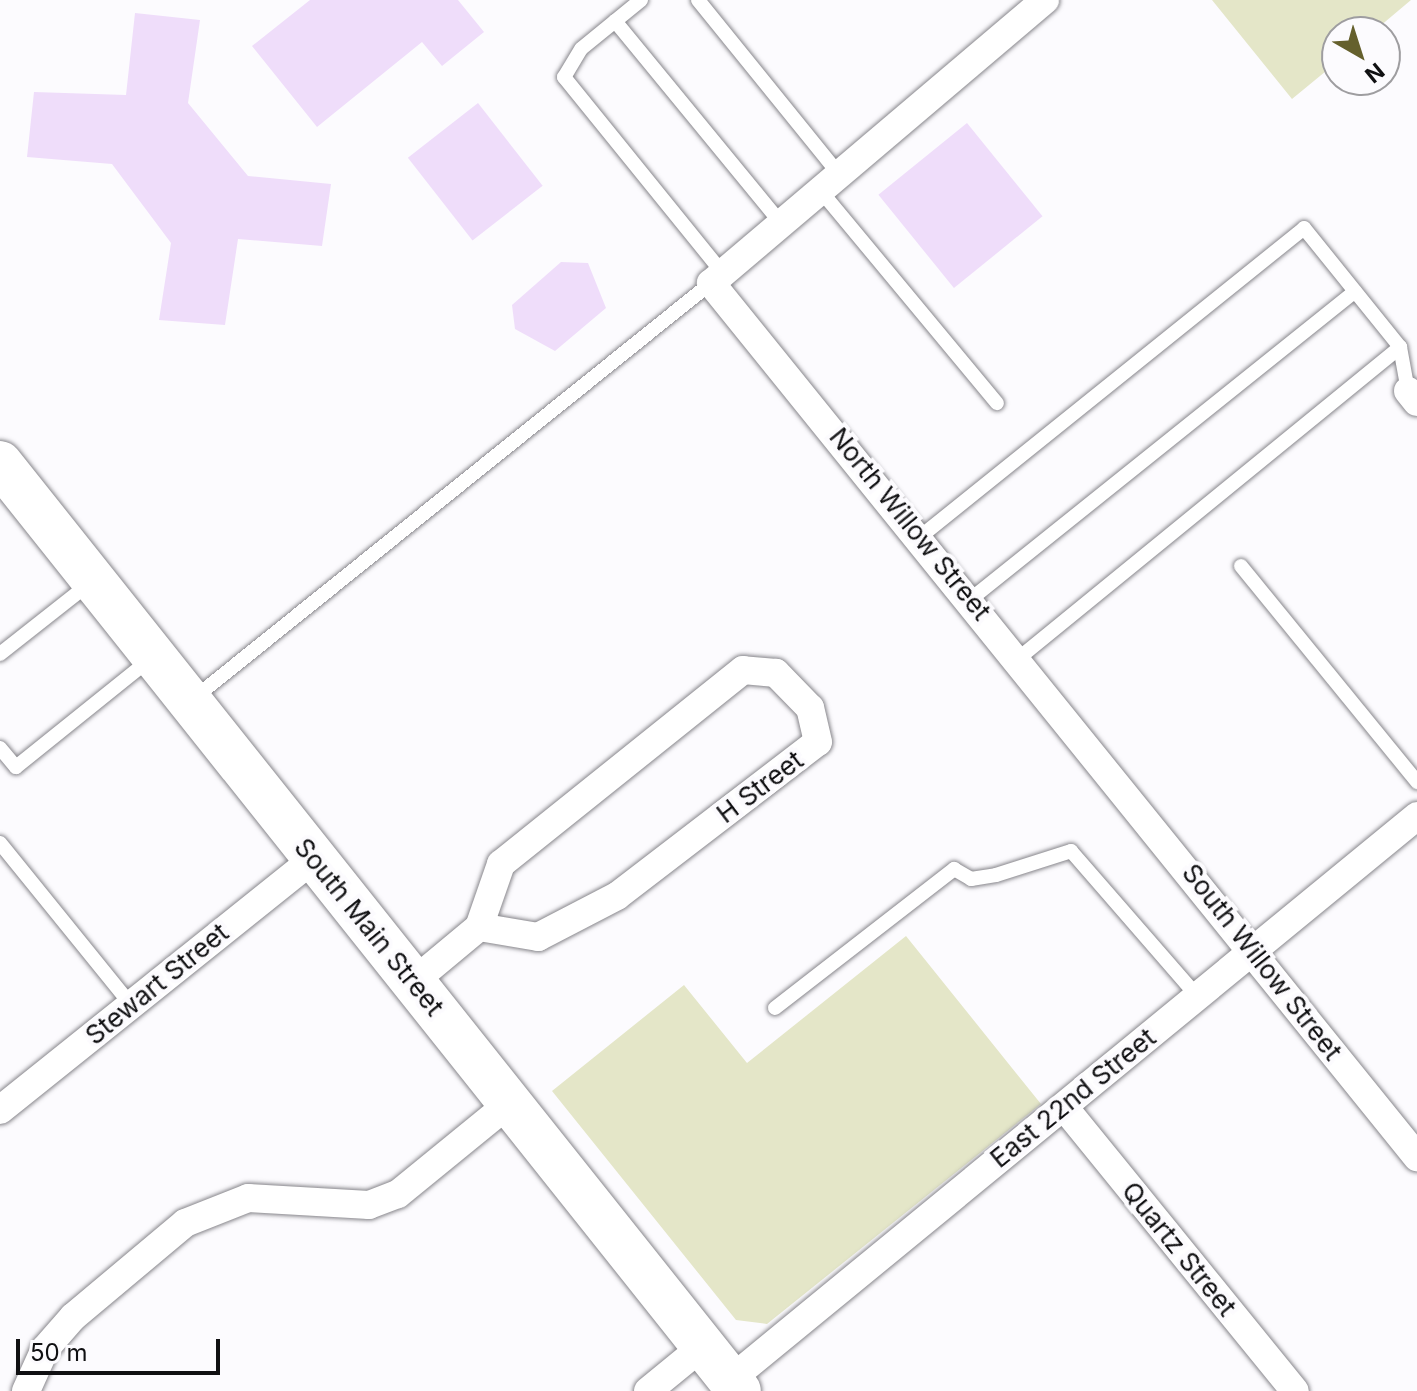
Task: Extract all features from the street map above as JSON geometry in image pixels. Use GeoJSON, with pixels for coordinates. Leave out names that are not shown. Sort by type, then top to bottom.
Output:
{"type":"FeatureCollection","features":[{"type":"Feature","properties":{"kind":"main road","name":"South Main Street"},"geometry":{"type":"LineString","coordinates":[[0,464],[511,1102],[734,1386]]}},
{"type":"Feature","properties":{"kind":"street"},"geometry":{"type":"LineString","coordinates":[[717,278],[1045,0]]}},
{"type":"Feature","properties":{"kind":"street","name":"North Willow Street"},"geometry":{"type":"LineString","coordinates":[[717,278],[920,537],[1107,766]]}},
{"type":"Feature","properties":{"kind":"street","name":"H Street"},"geometry":{"type":"LineString","coordinates":[[743,670],[776,673],[810,708],[818,742],[617,896],[538,937],[479,927],[501,864],[743,670]]}},
{"type":"Feature","properties":{"kind":"street","name":"South Willow Street"},"geometry":{"type":"LineString","coordinates":[[1107,766],[1417,1157]]}},
{"type":"Feature","properties":{"kind":"street","name":"East 22nd Street"},"geometry":{"type":"LineString","coordinates":[[734,1386],[1197,996],[1417,816]]}},
{"type":"Feature","properties":{"kind":"street","name":"Stewart Street"},"geometry":{"type":"LineString","coordinates":[[0,1110],[315,858]]}},
{"type":"Feature","properties":{"kind":"street"},"geometry":{"type":"LineString","coordinates":[[413,982],[479,927]]}},
{"type":"Feature","properties":{"kind":"street"},"geometry":{"type":"LineString","coordinates":[[26,1391],[45,1349],[73,1317],[185,1223],[248,1198],[369,1205],[398,1194],[511,1102]]}},
{"type":"Feature","properties":{"kind":"street","name":"Quartz Street"},"geometry":{"type":"LineString","coordinates":[[1064,1107],[1295,1391]]}},
{"type":"Feature","properties":{"kind":"street"},"geometry":{"type":"LineString","coordinates":[[648,1391],[703,1346]]}},
{"type":"Feature","properties":{"kind":"lane"},"geometry":{"type":"LineString","coordinates":[[190,701],[717,278],[568,91],[568,63],[641,0]]}},
{"type":"Feature","properties":{"kind":"lane"},"geometry":{"type":"LineString","coordinates":[[698,0],[830,182],[997,403]]}},
{"type":"Feature","properties":{"kind":"lane"},"geometry":{"type":"LineString","coordinates":[[615,21],[781,223]]}},
{"type":"Feature","properties":{"kind":"lane"},"geometry":{"type":"LineString","coordinates":[[920,537],[1304,228],[1400,347],[1413,397]]}},
{"type":"Feature","properties":{"kind":"lane"},"geometry":{"type":"LineString","coordinates":[[971,599],[1355,291]]}},
{"type":"Feature","properties":{"kind":"lane"},"geometry":{"type":"LineString","coordinates":[[1019,658],[1400,347]]}},
{"type":"Feature","properties":{"kind":"lane"},"geometry":{"type":"LineString","coordinates":[[1241,566],[1417,782]]}},
{"type":"Feature","properties":{"kind":"lane"},"geometry":{"type":"LineString","coordinates":[[0,654],[93,580]]}},
{"type":"Feature","properties":{"kind":"lane"},"geometry":{"type":"LineString","coordinates":[[0,748],[16,767],[154,656]]}},
{"type":"Feature","properties":{"kind":"lane"},"geometry":{"type":"LineString","coordinates":[[0,843],[131,1005]]}},
{"type":"Feature","properties":{"kind":"lane"},"geometry":{"type":"LineString","coordinates":[[775,1008],[954,869],[971,879],[996,875],[1071,851],[1197,996]]}},
{"type":"Feature","properties":{"kind":"green space"},"geometry":{"type":"Polygon","coordinates":[[[1212,0],[1411,0],[1392,16],[1321,16],[1321,75],[1292,99],[1212,0]]]}},
{"type":"Feature","properties":{"kind":"green space"},"geometry":{"type":"Polygon","coordinates":[[[906,936],[1041,1104],[767,1324],[736,1320],[552,1091],[684,985],[747,1063],[906,936]]]}},
{"type":"Feature","properties":{"kind":"building"},"geometry":{"type":"Polygon","coordinates":[[[310,0],[458,0],[484,32],[442,66],[422,42],[317,127],[252,46],[310,0]]]}},
{"type":"Feature","properties":{"kind":"building"},"geometry":{"type":"Polygon","coordinates":[[[135,13],[200,20],[188,103],[248,176],[331,184],[322,246],[238,239],[225,325],[159,320],[171,243],[112,164],[27,157],[34,92],[126,95],[135,13]]]}},
{"type":"Feature","properties":{"kind":"building"},"geometry":{"type":"Polygon","coordinates":[[[478,103],[543,186],[473,241],[408,158],[478,103]]]}},
{"type":"Feature","properties":{"kind":"building"},"geometry":{"type":"Polygon","coordinates":[[[967,123],[1043,216],[954,288],[878,195],[967,123]]]}},
{"type":"Feature","properties":{"kind":"building"},"geometry":{"type":"Polygon","coordinates":[[[561,262],[588,263],[606,308],[555,351],[515,329],[512,305],[561,262]]]}}]}
